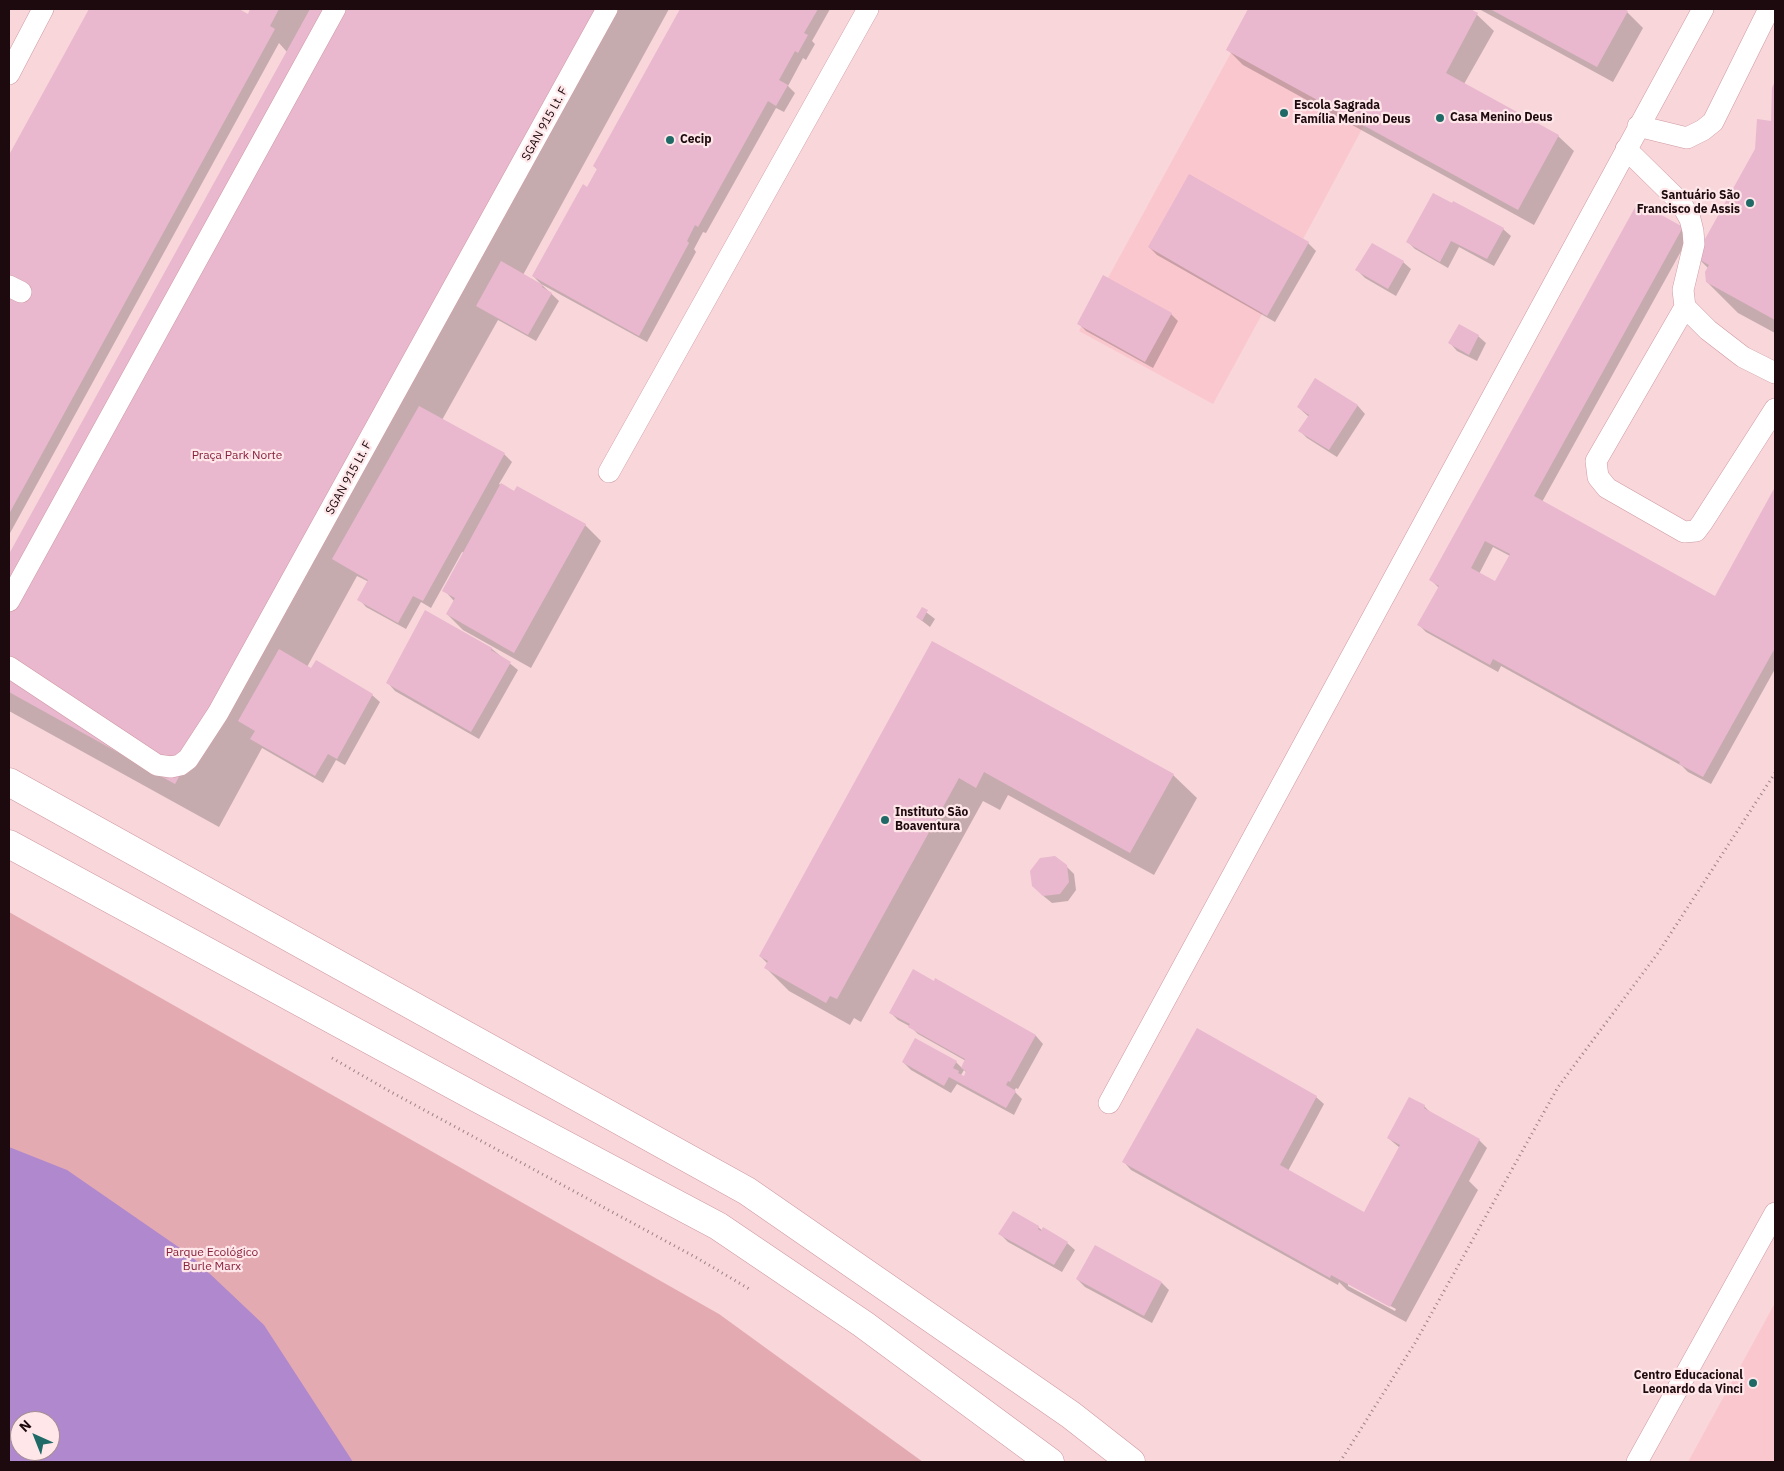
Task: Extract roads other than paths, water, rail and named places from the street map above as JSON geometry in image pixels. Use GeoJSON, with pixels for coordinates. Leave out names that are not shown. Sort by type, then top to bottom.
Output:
{"type":"FeatureCollection","features":[{"type":"Feature","properties":{"kind":"street"},"geometry":{"type":"LineString","coordinates":[[9,782],[747,1191],[1071,1414],[1130,1462]]}},
{"type":"Feature","properties":{"kind":"street"},"geometry":{"type":"LineString","coordinates":[[9,844],[477,1098],[718,1226],[863,1324],[1050,1462]]}},
{"type":"Feature","properties":{"kind":"lane"},"geometry":{"type":"LineString","coordinates":[[9,74],[43,9]]}},
{"type":"Feature","properties":{"kind":"lane"},"geometry":{"type":"LineString","coordinates":[[9,600],[334,9]]}},
{"type":"Feature","properties":{"kind":"lane","name":"SGAN 915 Lt. F"},"geometry":{"type":"LineString","coordinates":[[9,667],[157,765],[171,767],[180,765],[188,759],[218,714],[607,9]]}},
{"type":"Feature","properties":{"kind":"lane"},"geometry":{"type":"LineString","coordinates":[[609,472],[868,9]]}},
{"type":"Feature","properties":{"kind":"lane"},"geometry":{"type":"LineString","coordinates":[[1109,1103],[1703,9]]}},
{"type":"Feature","properties":{"kind":"lane"},"geometry":{"type":"LineString","coordinates":[[1638,126],[1687,138],[1703,130],[1712,122],[1769,9]]}},
{"type":"Feature","properties":{"kind":"lane"},"geometry":{"type":"LineString","coordinates":[[1626,149],[1681,203],[1690,219],[1694,244],[1683,290],[1685,307],[1596,461],[1598,477],[1608,488],[1684,532],[1696,532],[1775,409]]}},
{"type":"Feature","properties":{"kind":"lane"},"geometry":{"type":"LineString","coordinates":[[1685,307],[1708,330],[1743,357],[1775,373]]}},
{"type":"Feature","properties":{"kind":"lane"},"geometry":{"type":"LineString","coordinates":[[1637,1462],[1775,1214]]}},
{"type":"Feature","properties":{"kind":"place","name":"Escola Sagrada Família Menino Deus"},"geometry":{"type":"Point","coordinates":[1284,113]}},
{"type":"Feature","properties":{"kind":"place","name":"Casa Menino Deus"},"geometry":{"type":"Point","coordinates":[1440,118]}},
{"type":"Feature","properties":{"kind":"place","name":"Cecip"},"geometry":{"type":"Point","coordinates":[670,140]}},
{"type":"Feature","properties":{"kind":"place","name":"Santuário São Francisco de Assis"},"geometry":{"type":"Point","coordinates":[1750,203]}},
{"type":"Feature","properties":{"kind":"place","name":"Instituto São Boaventura"},"geometry":{"type":"Point","coordinates":[885,820]}},
{"type":"Feature","properties":{"kind":"place","name":"Centro Educacional Leonardo da Vinci"},"geometry":{"type":"Point","coordinates":[1753,1383]}},
{"type":"Feature","properties":{"kind":"park label","name":"Praça Park Norte"},"geometry":{"type":"Point","coordinates":[237,456]}},
{"type":"Feature","properties":{"kind":"park label","name":"Parque Ecológico Burle Marx"},"geometry":{"type":"Point","coordinates":[212,1260]}}]}
